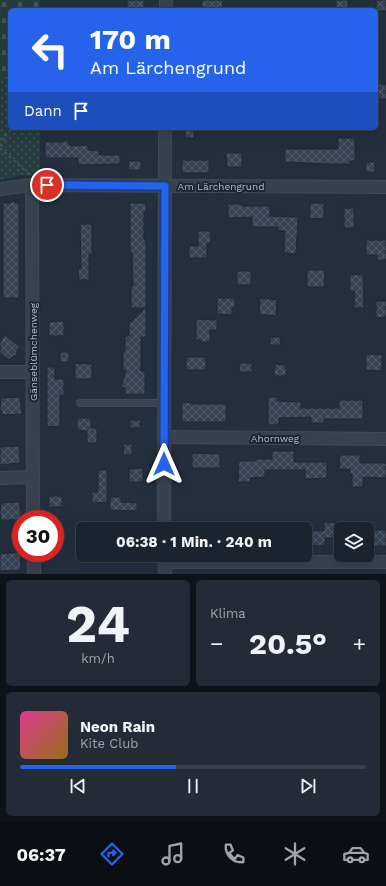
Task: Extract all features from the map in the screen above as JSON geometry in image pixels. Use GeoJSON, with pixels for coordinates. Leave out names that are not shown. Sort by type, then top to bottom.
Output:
{"type":"FeatureCollection","features":[{"type":"Feature","properties":{"kind":"street"},"geometry":{"type":"LineString","coordinates":[[164,522],[165,130]]}},
{"type":"Feature","properties":{"kind":"street","name":"Am Lärchengrund"},"geometry":{"type":"LineString","coordinates":[[0,189],[32,185],[386,187]]}},
{"type":"Feature","properties":{"kind":"street","name":"Gänseblümchenweg"},"geometry":{"type":"LineString","coordinates":[[32,185],[33,510]]}},
{"type":"Feature","properties":{"kind":"street"},"geometry":{"type":"LineString","coordinates":[[0,372],[33,372]]}},
{"type":"Feature","properties":{"kind":"street","name":"Ahornweg"},"geometry":{"type":"LineString","coordinates":[[164,437],[386,439]]}},
{"type":"Feature","properties":{"kind":"street"},"geometry":{"type":"LineString","coordinates":[[0,478],[33,477]]}},
{"type":"Feature","properties":{"kind":"street"},"geometry":{"type":"LineString","coordinates":[[34,562],[34,574]]}},
{"type":"Feature","properties":{"kind":"street"},"geometry":{"type":"LineString","coordinates":[[165,564],[386,562]]}},
{"type":"Feature","properties":{"kind":"lane"},"geometry":{"type":"LineString","coordinates":[[80,403],[164,403]]}},
{"type":"Feature","properties":{"kind":"path"},"geometry":{"type":"LineString","coordinates":[[10,130],[0,147],[32,176],[32,185]]}},
{"type":"Feature","properties":{"kind":"path"},"geometry":{"type":"LineString","coordinates":[[0,140],[8,133]]}},
{"type":"Feature","properties":{"kind":"green space"},"geometry":{"type":"Polygon","coordinates":[[[0,0],[40,0],[40,8],[8,8],[8,75],[0,75],[0,0]]]}},
{"type":"Feature","properties":{"kind":"green space"},"geometry":{"type":"Polygon","coordinates":[[[0,75],[8,75],[8,130],[40,130],[40,177],[22,175],[0,180],[0,75]]]}},
{"type":"Feature","properties":{"kind":"building"},"geometry":{"type":"Polygon","coordinates":[[[127,0],[144,0],[144,8],[127,8],[127,0]]]}},
{"type":"Feature","properties":{"kind":"building"},"geometry":{"type":"Polygon","coordinates":[[[202,0],[223,0],[222,8],[202,8],[202,0]]]}},
{"type":"Feature","properties":{"kind":"building"},"geometry":{"type":"Polygon","coordinates":[[[336,0],[348,0],[348,8],[336,8],[336,0]]]}},
{"type":"Feature","properties":{"kind":"building"},"geometry":{"type":"Polygon","coordinates":[[[376,0],[386,0],[386,11],[378,11],[378,8],[376,8],[376,0]]]}},
{"type":"Feature","properties":{"kind":"building"},"geometry":{"type":"Polygon","coordinates":[[[378,84],[386,84],[386,99],[378,99],[378,84]]]}},
{"type":"Feature","properties":{"kind":"building"},"geometry":{"type":"Polygon","coordinates":[[[185,130],[194,130],[194,138],[185,138],[185,130]]]}},
{"type":"Feature","properties":{"kind":"building"},"geometry":{"type":"Polygon","coordinates":[[[338,138],[355,138],[355,161],[350,161],[350,164],[285,162],[285,149],[338,149],[338,138]]]}},
{"type":"Feature","properties":{"kind":"building"},"geometry":{"type":"Polygon","coordinates":[[[66,140],[71,146],[88,145],[88,150],[99,151],[99,155],[120,155],[120,164],[78,165],[78,158],[45,158],[45,142],[64,142],[66,140]]]}},
{"type":"Feature","properties":{"kind":"building"},"geometry":{"type":"Polygon","coordinates":[[[226,153],[242,153],[242,167],[227,167],[226,153]]]}},
{"type":"Feature","properties":{"kind":"building"},"geometry":{"type":"Polygon","coordinates":[[[182,160],[209,160],[209,173],[182,173],[182,160]]]}},
{"type":"Feature","properties":{"kind":"building"},"geometry":{"type":"Polygon","coordinates":[[[129,161],[141,161],[141,170],[128,170],[129,161]]]}},
{"type":"Feature","properties":{"kind":"building"},"geometry":{"type":"Polygon","coordinates":[[[366,162],[375,162],[375,172],[366,172],[366,162]]]}},
{"type":"Feature","properties":{"kind":"building"},"geometry":{"type":"Polygon","coordinates":[[[13,201],[15,203],[19,203],[19,298],[3,298],[3,203],[10,203],[13,201]]]}},
{"type":"Feature","properties":{"kind":"building"},"geometry":{"type":"Polygon","coordinates":[[[130,203],[146,203],[146,212],[144,212],[144,240],[146,240],[146,337],[141,337],[141,371],[145,371],[145,394],[125,394],[125,388],[121,387],[126,370],[123,370],[125,336],[129,336],[129,324],[145,308],[131,308],[131,286],[133,286],[132,252],[130,252],[130,203]]]}},
{"type":"Feature","properties":{"kind":"building"},"geometry":{"type":"Polygon","coordinates":[[[310,203],[324,203],[324,218],[310,219],[310,203]]]}},
{"type":"Feature","properties":{"kind":"building"},"geometry":{"type":"Polygon","coordinates":[[[228,204],[242,204],[242,206],[270,206],[270,216],[298,217],[296,254],[284,253],[285,231],[278,231],[278,227],[252,227],[252,217],[228,218],[228,204]]]}},
{"type":"Feature","properties":{"kind":"building"},"geometry":{"type":"Polygon","coordinates":[[[344,208],[354,208],[354,228],[344,228],[344,208]]]}},
{"type":"Feature","properties":{"kind":"building"},"geometry":{"type":"Polygon","coordinates":[[[80,224],[92,224],[92,254],[89,254],[89,280],[79,280],[78,269],[81,269],[80,224]]]}},
{"type":"Feature","properties":{"kind":"building"},"geometry":{"type":"Polygon","coordinates":[[[198,231],[210,231],[211,243],[207,243],[207,258],[189,258],[189,246],[198,246],[198,231]]]}},
{"type":"Feature","properties":{"kind":"building"},"geometry":{"type":"Polygon","coordinates":[[[366,240],[386,240],[386,260],[377,260],[377,255],[366,255],[366,240]]]}},
{"type":"Feature","properties":{"kind":"building"},"geometry":{"type":"Polygon","coordinates":[[[307,270],[325,270],[324,287],[307,287],[307,270]]]}},
{"type":"Feature","properties":{"kind":"building"},"geometry":{"type":"Polygon","coordinates":[[[237,271],[251,271],[251,285],[237,285],[237,271]]]}},
{"type":"Feature","properties":{"kind":"building"},"geometry":{"type":"Polygon","coordinates":[[[363,274],[364,308],[354,308],[355,291],[350,291],[350,275],[363,274]]]}},
{"type":"Feature","properties":{"kind":"building"},"geometry":{"type":"Polygon","coordinates":[[[217,298],[235,298],[235,307],[232,308],[232,315],[217,314],[217,298]]]}},
{"type":"Feature","properties":{"kind":"building"},"geometry":{"type":"Polygon","coordinates":[[[260,298],[277,300],[276,316],[259,314],[260,298]]]}},
{"type":"Feature","properties":{"kind":"building"},"geometry":{"type":"Polygon","coordinates":[[[376,301],[386,301],[386,317],[376,318],[376,301]]]}},
{"type":"Feature","properties":{"kind":"building"},"geometry":{"type":"Polygon","coordinates":[[[196,319],[217,320],[217,330],[210,330],[210,342],[201,342],[201,340],[196,340],[196,319]]]}},
{"type":"Feature","properties":{"kind":"building"},"geometry":{"type":"Polygon","coordinates":[[[64,321],[64,336],[49,336],[49,322],[64,321]]]}},
{"type":"Feature","properties":{"kind":"building"},"geometry":{"type":"Polygon","coordinates":[[[5,335],[20,347],[16,352],[17,356],[13,356],[9,360],[0,353],[0,342],[5,335]]]}},
{"type":"Feature","properties":{"kind":"building"},"geometry":{"type":"Polygon","coordinates":[[[270,337],[281,337],[280,345],[270,345],[270,337]]]}},
{"type":"Feature","properties":{"kind":"building"},"geometry":{"type":"Polygon","coordinates":[[[60,352],[69,352],[69,362],[60,362],[60,352]]]}},
{"type":"Feature","properties":{"kind":"building"},"geometry":{"type":"Polygon","coordinates":[[[366,354],[382,355],[382,371],[366,370],[366,354]]]}},
{"type":"Feature","properties":{"kind":"building"},"geometry":{"type":"Polygon","coordinates":[[[186,357],[206,357],[206,370],[186,370],[186,357]]]}},
{"type":"Feature","properties":{"kind":"building"},"geometry":{"type":"Polygon","coordinates":[[[75,363],[92,364],[92,379],[75,379],[75,363]]]}},
{"type":"Feature","properties":{"kind":"building"},"geometry":{"type":"Polygon","coordinates":[[[240,363],[252,363],[252,372],[239,372],[240,363]]]}},
{"type":"Feature","properties":{"kind":"building"},"geometry":{"type":"Polygon","coordinates":[[[275,364],[286,365],[286,376],[274,376],[275,364]]]}},
{"type":"Feature","properties":{"kind":"building"},"geometry":{"type":"Polygon","coordinates":[[[47,367],[55,367],[55,379],[64,379],[64,395],[60,395],[60,426],[47,427],[47,367]]]}},
{"type":"Feature","properties":{"kind":"building"},"geometry":{"type":"Polygon","coordinates":[[[20,397],[22,414],[2,415],[2,411],[0,409],[1,398],[20,397]]]}},
{"type":"Feature","properties":{"kind":"building"},"geometry":{"type":"Polygon","coordinates":[[[268,397],[278,397],[278,401],[301,402],[301,408],[339,408],[339,400],[363,400],[363,419],[324,419],[324,423],[311,423],[311,417],[279,418],[279,425],[268,425],[268,397]]]}},
{"type":"Feature","properties":{"kind":"building"},"geometry":{"type":"Polygon","coordinates":[[[182,402],[192,404],[226,404],[226,422],[182,422],[182,402]]]}},
{"type":"Feature","properties":{"kind":"building"},"geometry":{"type":"Polygon","coordinates":[[[77,418],[91,418],[91,428],[97,428],[97,443],[87,443],[87,431],[77,430],[77,418]]]}},
{"type":"Feature","properties":{"kind":"building"},"geometry":{"type":"Polygon","coordinates":[[[130,420],[141,420],[140,428],[130,428],[130,420]]]}},
{"type":"Feature","properties":{"kind":"building"},"geometry":{"type":"Polygon","coordinates":[[[123,444],[132,444],[132,454],[124,455],[123,444]]]}},
{"type":"Feature","properties":{"kind":"building"},"geometry":{"type":"Polygon","coordinates":[[[19,446],[20,463],[0,465],[0,447],[19,446]]]}},
{"type":"Feature","properties":{"kind":"building"},"geometry":{"type":"Polygon","coordinates":[[[272,451],[294,451],[294,462],[327,462],[327,478],[305,479],[305,470],[265,470],[265,477],[250,478],[250,482],[238,482],[239,461],[272,459],[272,451]]]}},
{"type":"Feature","properties":{"kind":"building"},"geometry":{"type":"Polygon","coordinates":[[[192,453],[220,454],[220,468],[192,468],[192,453]]]}},
{"type":"Feature","properties":{"kind":"building"},"geometry":{"type":"Polygon","coordinates":[[[340,455],[360,455],[360,463],[386,463],[386,478],[363,477],[363,487],[352,487],[352,474],[350,473],[350,469],[339,469],[340,455]]]}},
{"type":"Feature","properties":{"kind":"building"},"geometry":{"type":"Polygon","coordinates":[[[143,468],[143,482],[129,482],[129,469],[143,468]]]}},
{"type":"Feature","properties":{"kind":"building"},"geometry":{"type":"Polygon","coordinates":[[[98,470],[107,470],[107,503],[92,502],[92,492],[98,492],[98,470]]]}},
{"type":"Feature","properties":{"kind":"building"},"geometry":{"type":"Polygon","coordinates":[[[49,496],[62,496],[62,507],[49,507],[49,496]]]}},
{"type":"Feature","properties":{"kind":"building"},"geometry":{"type":"Polygon","coordinates":[[[110,497],[121,497],[121,502],[137,503],[137,511],[110,510],[110,497]]]}},
{"type":"Feature","properties":{"kind":"building"},"geometry":{"type":"Polygon","coordinates":[[[20,502],[20,510],[12,510],[12,520],[1,520],[1,503],[20,502]]]}},
{"type":"Feature","properties":{"kind":"building"},"geometry":{"type":"Polygon","coordinates":[[[324,522],[334,523],[334,538],[325,538],[325,545],[312,546],[312,531],[324,531],[324,522]]]}},
{"type":"Feature","properties":{"kind":"building"},"geometry":{"type":"Polygon","coordinates":[[[374,530],[386,530],[386,546],[374,546],[374,530]]]}},
{"type":"Feature","properties":{"kind":"building"},"geometry":{"type":"Polygon","coordinates":[[[12,553],[12,562],[21,562],[21,570],[0,571],[0,554],[12,553]]]}},
{"type":"Feature","properties":{"kind":"route"},"geometry":{"type":"LineString","coordinates":[[47,185],[165,186],[164,464]]}}]}
